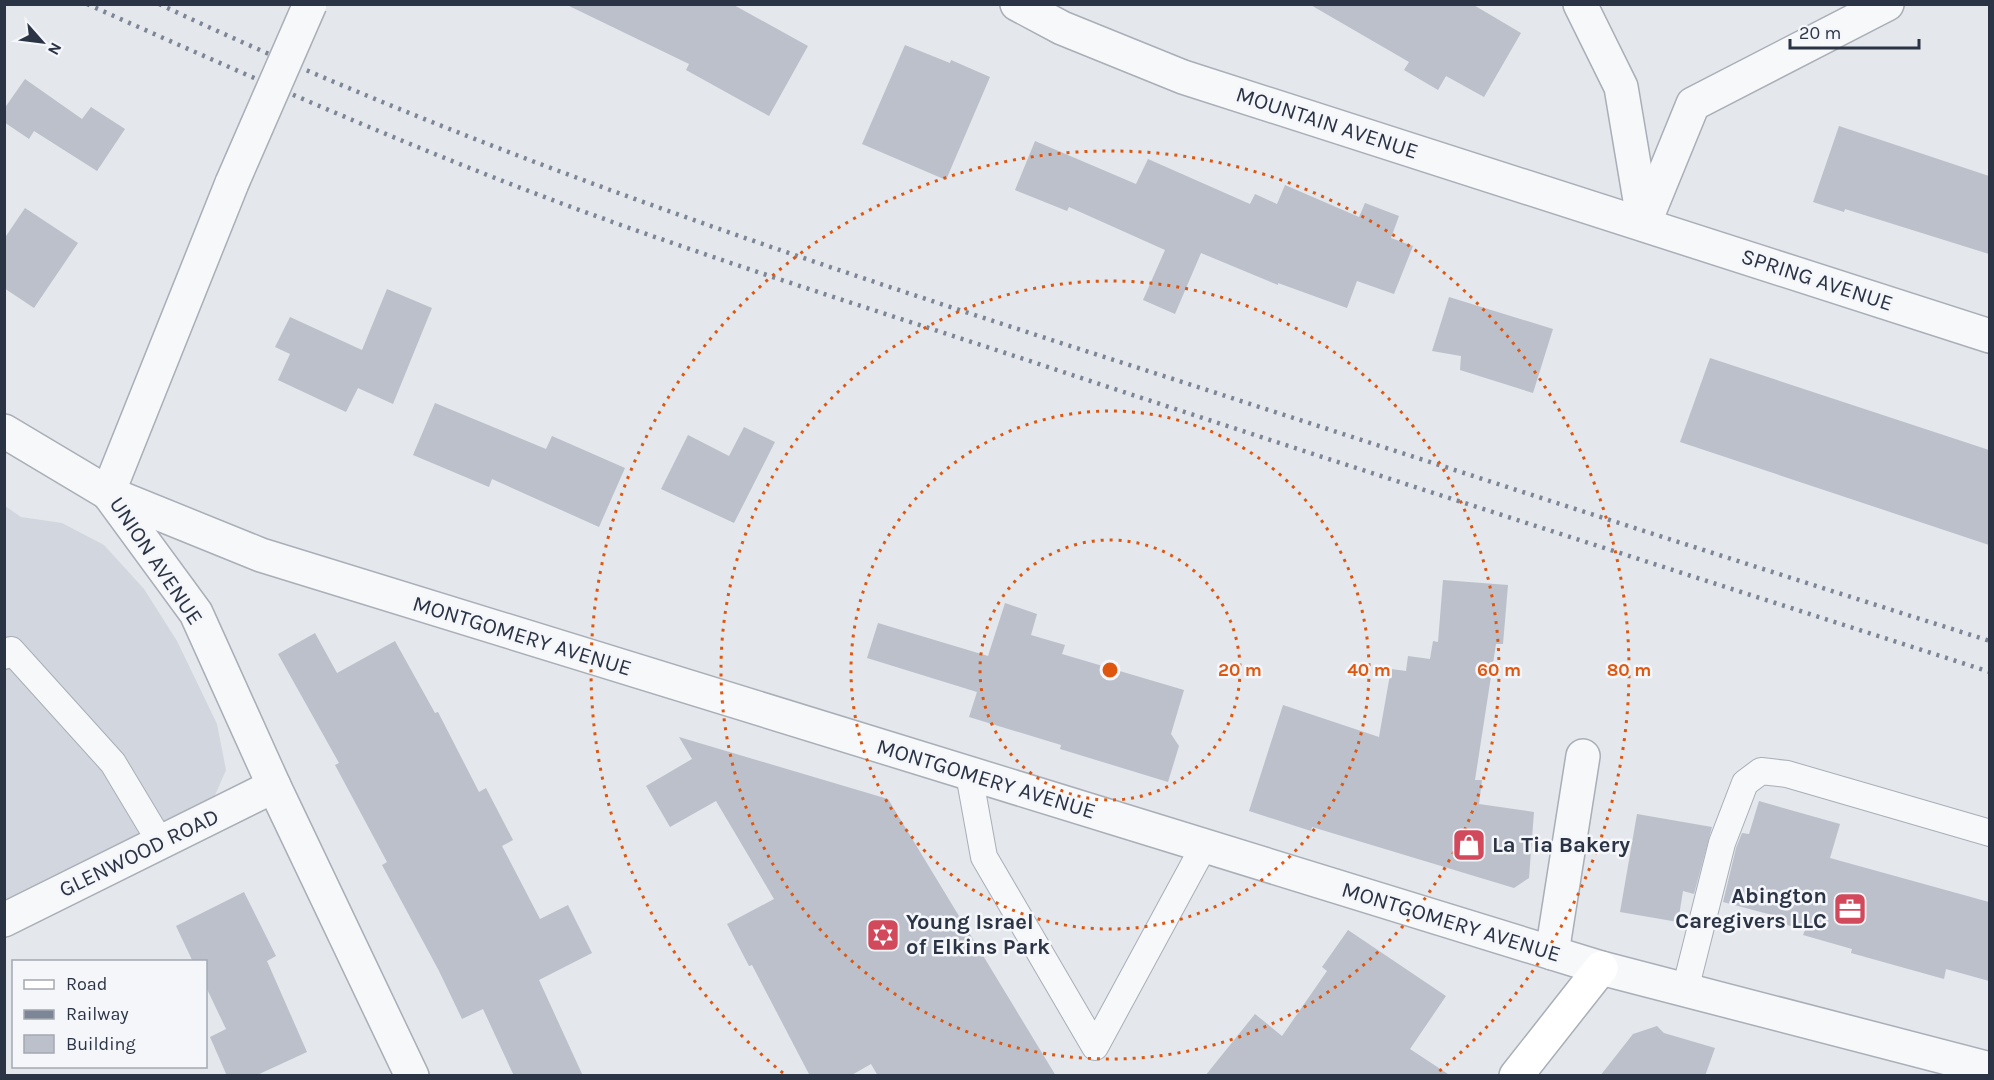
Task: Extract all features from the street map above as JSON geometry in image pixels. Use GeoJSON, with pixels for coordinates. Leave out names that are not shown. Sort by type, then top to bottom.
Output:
{"type":"FeatureCollection","features":[{"type":"Feature","properties":{"kind":"street","name":"UNION AVENUE"},"geometry":{"type":"LineString","coordinates":[[310,4],[232,183],[108,494],[196,613],[274,786],[412,1076]]}},
{"type":"Feature","properties":{"kind":"street","name":"MOUNTAIN AVENUE"},"geometry":{"type":"LineString","coordinates":[[1017,4],[1062,28],[1183,77],[1644,224]]}},
{"type":"Feature","properties":{"kind":"street"},"geometry":{"type":"LineString","coordinates":[[1580,4],[1621,87],[1644,224]]}},
{"type":"Feature","properties":{"kind":"street"},"geometry":{"type":"LineString","coordinates":[[1644,224],[1693,104],[1887,4]]}},
{"type":"Feature","properties":{"kind":"street","name":"SPRING AVENUE"},"geometry":{"type":"LineString","coordinates":[[1644,224],[1989,336]]}},
{"type":"Feature","properties":{"kind":"street","name":"MONTGOMERY AVENUE"},"geometry":{"type":"LineString","coordinates":[[4,431],[108,494],[261,555],[1601,968],[1989,1069]]}},
{"type":"Feature","properties":{"kind":"street"},"geometry":{"type":"LineString","coordinates":[[1552,953],[1583,756]]}},
{"type":"Feature","properties":{"kind":"street","name":"GLENWOOD ROAD"},"geometry":{"type":"LineString","coordinates":[[4,920],[274,786]]}},
{"type":"Feature","properties":{"kind":"street"},"geometry":{"type":"LineString","coordinates":[[1516,1076],[1601,968]]}},
{"type":"Feature","properties":{"kind":"lane"},"geometry":{"type":"LineString","coordinates":[[4,656],[11,650],[113,763],[161,843]]}},
{"type":"Feature","properties":{"kind":"lane"},"geometry":{"type":"LineString","coordinates":[[1685,990],[1722,843],[1745,783],[1761,771],[1787,774],[1989,833]]}},
{"type":"Feature","properties":{"kind":"lane"},"geometry":{"type":"LineString","coordinates":[[969,774],[984,857],[1095,1047],[1204,846]]}},
{"type":"Feature","properties":{"kind":"shaded area"},"geometry":{"type":"Polygon","coordinates":[[[5,506],[21,517],[62,523],[104,545],[144,589],[177,641],[217,724],[226,770],[213,800],[5,908],[5,506]]]}},
{"type":"Feature","properties":{"kind":"building"},"geometry":{"type":"Polygon","coordinates":[[[565,4],[732,4],[808,46],[769,116],[686,70],[689,64],[565,4]]]}},
{"type":"Feature","properties":{"kind":"building"},"geometry":{"type":"Polygon","coordinates":[[[1309,4],[1472,4],[1521,33],[1484,97],[1446,76],[1438,90],[1404,70],[1409,62],[1309,4]]]}},
{"type":"Feature","properties":{"kind":"building"},"geometry":{"type":"Polygon","coordinates":[[[905,45],[950,63],[951,60],[990,77],[946,180],[862,144],[905,45]]]}},
{"type":"Feature","properties":{"kind":"building"},"geometry":{"type":"Polygon","coordinates":[[[25,79],[82,119],[91,107],[125,129],[97,171],[34,131],[29,139],[4,122],[4,109],[25,79]]]}},
{"type":"Feature","properties":{"kind":"building"},"geometry":{"type":"Polygon","coordinates":[[[1839,126],[1989,176],[1989,254],[1845,209],[1844,212],[1813,202],[1839,126]]]}},
{"type":"Feature","properties":{"kind":"building"},"geometry":{"type":"Polygon","coordinates":[[[1035,141],[1136,184],[1148,159],[1250,204],[1255,194],[1277,204],[1285,185],[1359,217],[1365,203],[1399,216],[1391,238],[1413,246],[1394,294],[1357,281],[1347,308],[1278,283],[1278,285],[1201,253],[1175,314],[1143,300],[1165,250],[1069,207],[1067,211],[1015,190],[1035,141]]]}},
{"type":"Feature","properties":{"kind":"building"},"geometry":{"type":"Polygon","coordinates":[[[25,208],[78,243],[34,308],[4,288],[4,239],[25,208]]]}},
{"type":"Feature","properties":{"kind":"building"},"geometry":{"type":"Polygon","coordinates":[[[387,289],[432,308],[393,404],[358,388],[346,412],[278,380],[290,354],[275,347],[290,317],[362,350],[387,289]]]}},
{"type":"Feature","properties":{"kind":"building"},"geometry":{"type":"Polygon","coordinates":[[[1449,297],[1553,329],[1533,393],[1460,370],[1461,356],[1432,351],[1449,297]]]}},
{"type":"Feature","properties":{"kind":"building"},"geometry":{"type":"Polygon","coordinates":[[[1710,358],[1989,450],[1989,545],[1680,442],[1710,358]]]}},
{"type":"Feature","properties":{"kind":"building"},"geometry":{"type":"Polygon","coordinates":[[[435,403],[546,449],[552,436],[625,468],[599,527],[492,479],[489,487],[413,455],[435,403]]]}},
{"type":"Feature","properties":{"kind":"building"},"geometry":{"type":"Polygon","coordinates":[[[744,427],[775,442],[734,523],[661,489],[688,435],[729,456],[744,427]]]}},
{"type":"Feature","properties":{"kind":"building"},"geometry":{"type":"Polygon","coordinates":[[[1443,580],[1508,585],[1503,644],[1496,644],[1475,780],[1482,780],[1479,804],[1534,812],[1529,878],[1514,888],[1312,827],[1311,831],[1249,811],[1283,705],[1379,737],[1391,669],[1406,671],[1408,656],[1430,659],[1433,641],[1438,642],[1443,580]]]}},
{"type":"Feature","properties":{"kind":"building"},"geometry":{"type":"Polygon","coordinates":[[[1005,603],[1037,614],[1031,635],[1065,645],[1062,654],[1184,690],[1171,734],[1179,746],[1168,782],[1060,749],[1061,745],[969,717],[977,692],[867,658],[878,623],[988,656],[1005,603]]]}},
{"type":"Feature","properties":{"kind":"building"},"geometry":{"type":"Polygon","coordinates":[[[315,633],[337,673],[395,641],[435,713],[438,712],[479,792],[486,788],[513,840],[502,846],[540,919],[568,905],[592,953],[539,980],[583,1076],[514,1076],[483,1009],[462,1019],[382,865],[387,862],[335,765],[339,763],[278,654],[315,633]]]}},
{"type":"Feature","properties":{"kind":"building","name":"Young Israel of Elkins Park"},"geometry":{"type":"Polygon","coordinates":[[[679,737],[888,799],[1056,1076],[878,1076],[871,1064],[850,1076],[810,1076],[752,965],[749,966],[727,924],[774,899],[716,801],[670,827],[646,786],[692,759],[679,737]]]}},
{"type":"Feature","properties":{"kind":"building"},"geometry":{"type":"Polygon","coordinates":[[[1759,801],[1840,824],[1830,858],[1989,902],[1989,981],[1946,969],[1944,979],[1851,953],[1852,949],[1803,935],[1805,930],[1769,920],[1772,915],[1723,902],[1736,848],[1742,833],[1749,834],[1759,801]]]}},
{"type":"Feature","properties":{"kind":"building"},"geometry":{"type":"Polygon","coordinates":[[[1637,814],[1712,827],[1694,894],[1683,891],[1678,922],[1620,912],[1637,814]]]}},
{"type":"Feature","properties":{"kind":"building"},"geometry":{"type":"Polygon","coordinates":[[[244,892],[276,956],[267,961],[307,1052],[255,1076],[227,1076],[210,1037],[226,1029],[207,989],[207,960],[192,960],[176,926],[244,892]]]}},
{"type":"Feature","properties":{"kind":"building"},"geometry":{"type":"Polygon","coordinates":[[[1348,930],[1446,996],[1410,1049],[1451,1076],[1205,1076],[1255,1014],[1282,1036],[1327,971],[1322,967],[1348,930]]]}},
{"type":"Feature","properties":{"kind":"building"},"geometry":{"type":"Polygon","coordinates":[[[1657,1026],[1664,1033],[1715,1048],[1705,1076],[1600,1076],[1633,1034],[1657,1026]]]}},
{"type":"Feature","properties":{"kind":"railway"},"geometry":{"type":"LineString","coordinates":[[87,4],[390,136],[512,185],[633,229],[1287,446],[1990,672]]}},
{"type":"Feature","properties":{"kind":"railway"},"geometry":{"type":"LineString","coordinates":[[159,4],[282,60],[407,112],[533,161],[788,253],[1044,338],[1990,641]]}},
{"type":"Feature","properties":{"kind":"place","name":"La Tia Bakery"},"geometry":{"type":"Point","coordinates":[1469,845]}},
{"type":"Feature","properties":{"kind":"place","name":"Abington Caregivers LLC"},"geometry":{"type":"Point","coordinates":[1850,909]}},
{"type":"Feature","properties":{"kind":"place","name":"Young Israel of Elkins Park"},"geometry":{"type":"Point","coordinates":[883,935]}}]}
